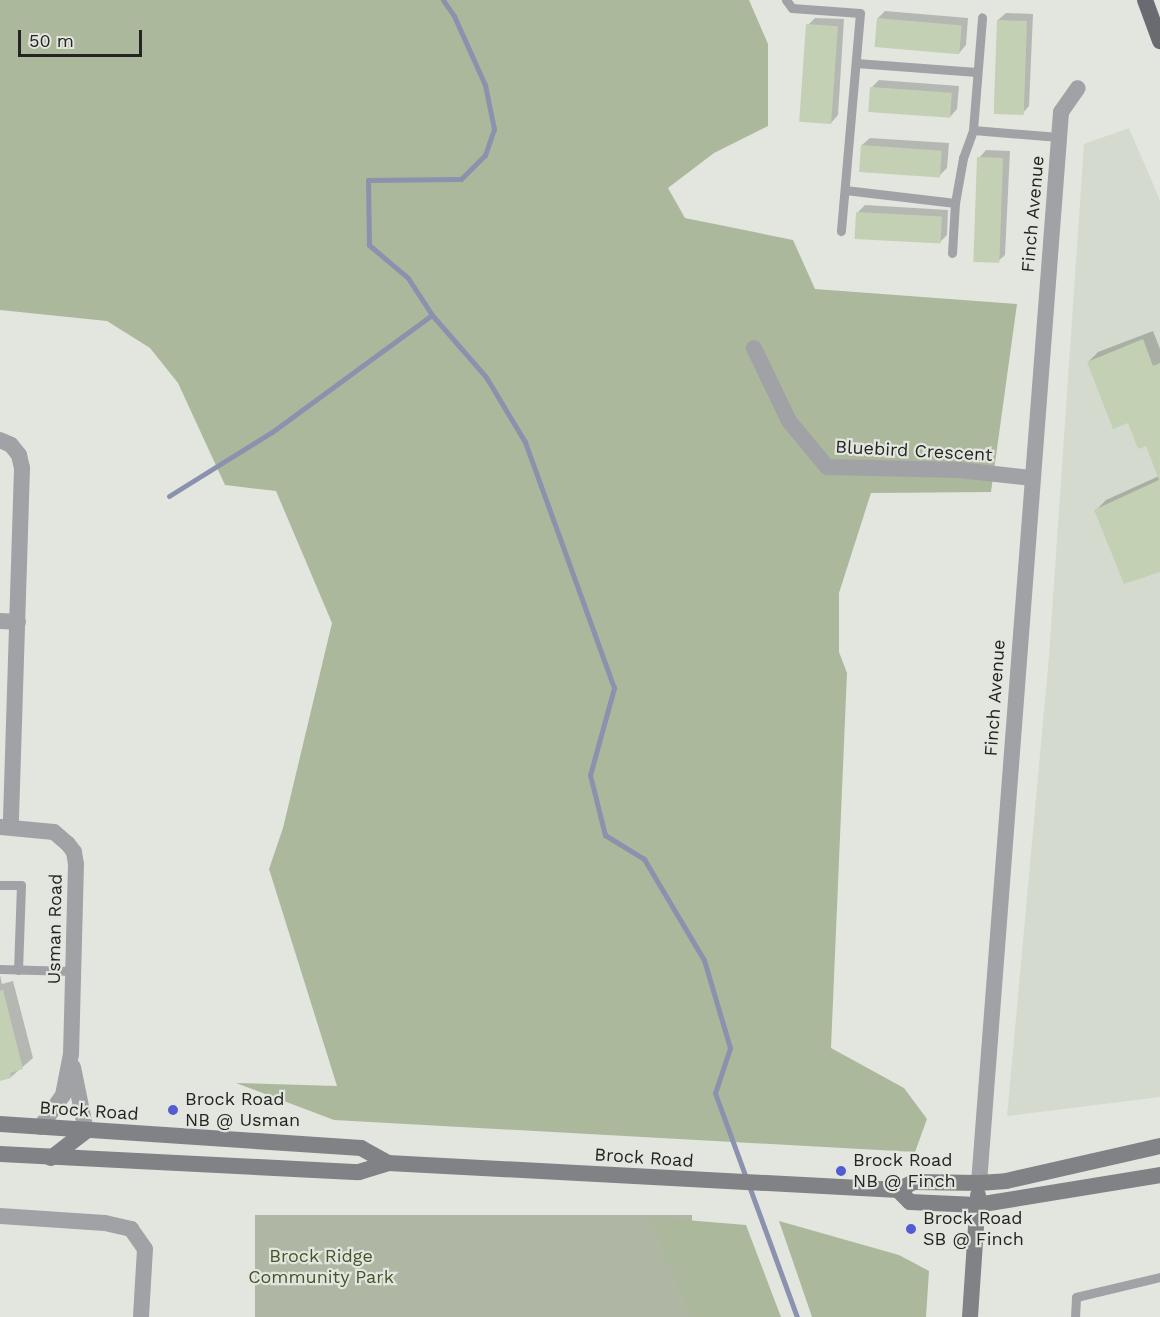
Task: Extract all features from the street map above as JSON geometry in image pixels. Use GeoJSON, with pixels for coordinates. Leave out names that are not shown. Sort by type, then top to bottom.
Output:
{"type":"FeatureCollection","features":[{"type":"Feature","properties":{"kind":"main road"},"geometry":{"type":"LineString","coordinates":[[1145,0],[1160,41]]}},
{"type":"Feature","properties":{"kind":"main road","name":"Brock Road"},"geometry":{"type":"LineString","coordinates":[[0,1124],[361,1148],[388,1163]]}},
{"type":"Feature","properties":{"kind":"main road"},"geometry":{"type":"LineString","coordinates":[[51,1158],[86,1131]]}},
{"type":"Feature","properties":{"kind":"main road","name":"Brock Road"},"geometry":{"type":"LineString","coordinates":[[0,1154],[359,1172],[388,1163],[616,1174],[684,1181],[898,1190],[914,1182],[1006,1181],[1160,1146]]}},
{"type":"Feature","properties":{"kind":"main road","name":"Brock Road"},"geometry":{"type":"LineString","coordinates":[[898,1190],[910,1202],[977,1205],[1160,1175]]}},
{"type":"Feature","properties":{"kind":"main road","name":"Finch Avenue"},"geometry":{"type":"LineString","coordinates":[[970,1317],[979,1183]]}},
{"type":"Feature","properties":{"kind":"street","name":"Finch Avenue"},"geometry":{"type":"LineString","coordinates":[[979,1183],[1031,478],[1061,112],[1078,88]]}},
{"type":"Feature","properties":{"kind":"street","name":"Bluebird Crescent"},"geometry":{"type":"LineString","coordinates":[[754,348],[789,422],[827,466],[959,470],[1031,478]]}},
{"type":"Feature","properties":{"kind":"street"},"geometry":{"type":"LineString","coordinates":[[0,440],[11,445],[19,455],[22,468],[18,622],[6,827]]}},
{"type":"Feature","properties":{"kind":"street"},"geometry":{"type":"LineString","coordinates":[[0,621],[18,622]]}},
{"type":"Feature","properties":{"kind":"street","name":"Usman Road"},"geometry":{"type":"LineString","coordinates":[[6,827],[54,832],[74,852],[71,1054],[63,1095],[40,1127]]}},
{"type":"Feature","properties":{"kind":"street","name":"Usman Road"},"geometry":{"type":"LineString","coordinates":[[71,1054],[86,1131]]}},
{"type":"Feature","properties":{"kind":"street"},"geometry":{"type":"LineString","coordinates":[[0,1216],[105,1223],[131,1229],[145,1249],[141,1317]]}},
{"type":"Feature","properties":{"kind":"lane"},"geometry":{"type":"LineString","coordinates":[[786,0],[792,8],[860,13],[841,231]]}},
{"type":"Feature","properties":{"kind":"lane"},"geometry":{"type":"LineString","coordinates":[[952,253],[955,203],[963,158],[974,130],[982,17]]}},
{"type":"Feature","properties":{"kind":"lane"},"geometry":{"type":"LineString","coordinates":[[856,63],[977,72]]}},
{"type":"Feature","properties":{"kind":"lane"},"geometry":{"type":"LineString","coordinates":[[974,130],[1059,137]]}},
{"type":"Feature","properties":{"kind":"lane"},"geometry":{"type":"LineString","coordinates":[[845,190],[955,203]]}},
{"type":"Feature","properties":{"kind":"lane"},"geometry":{"type":"LineString","coordinates":[[0,885],[21,885],[18,970]]}},
{"type":"Feature","properties":{"kind":"lane"},"geometry":{"type":"LineString","coordinates":[[0,969],[74,970]]}},
{"type":"Feature","properties":{"kind":"lane"},"geometry":{"type":"LineString","coordinates":[[1075,1317],[1076,1297],[1160,1277]]}},
{"type":"Feature","properties":{"kind":"shaded area"},"geometry":{"type":"Polygon","coordinates":[[[1129,128],[1160,200],[1160,1097],[1007,1116],[1049,656],[1084,144],[1129,128]]]}},
{"type":"Feature","properties":{"kind":"green space"},"geometry":{"type":"Polygon","coordinates":[[[0,0],[749,0],[768,44],[768,126],[714,153],[668,188],[685,218],[793,240],[815,289],[1017,304],[991,492],[871,493],[839,593],[839,652],[847,673],[831,1048],[904,1088],[927,1119],[915,1152],[334,1120],[236,1083],[337,1086],[269,869],[283,828],[332,623],[276,491],[225,485],[178,383],[150,348],[107,321],[0,310],[0,0]]]}},
{"type":"Feature","properties":{"kind":"green space","name":"Brock Ridge Community Park"},"geometry":{"type":"Polygon","coordinates":[[[255,1215],[692,1215],[692,1317],[255,1317],[255,1215]]]}},
{"type":"Feature","properties":{"kind":"green space"},"geometry":{"type":"Polygon","coordinates":[[[649,1217],[746,1225],[781,1317],[691,1317],[649,1217]]]}},
{"type":"Feature","properties":{"kind":"green space"},"geometry":{"type":"Polygon","coordinates":[[[779,1221],[899,1255],[929,1271],[926,1317],[812,1317],[779,1221]]]}},
{"type":"Feature","properties":{"kind":"building"},"geometry":{"type":"Polygon","coordinates":[[[877,18],[962,25],[959,54],[874,47],[877,18]]]}},
{"type":"Feature","properties":{"kind":"building"},"geometry":{"type":"Polygon","coordinates":[[[997,20],[1027,21],[1024,115],[994,114],[997,20]]]}},
{"type":"Feature","properties":{"kind":"building"},"geometry":{"type":"Polygon","coordinates":[[[806,24],[838,26],[831,124],[799,122],[806,24]]]}},
{"type":"Feature","properties":{"kind":"building"},"geometry":{"type":"Polygon","coordinates":[[[870,87],[952,93],[950,118],[868,112],[870,87]]]}},
{"type":"Feature","properties":{"kind":"building"},"geometry":{"type":"Polygon","coordinates":[[[861,145],[942,151],[940,178],[859,172],[861,145]]]}},
{"type":"Feature","properties":{"kind":"building"},"geometry":{"type":"Polygon","coordinates":[[[977,157],[1003,158],[999,263],[973,262],[977,157]]]}},
{"type":"Feature","properties":{"kind":"building"},"geometry":{"type":"Polygon","coordinates":[[[856,212],[942,217],[940,243],[855,239],[856,212]]]}},
{"type":"Feature","properties":{"kind":"building"},"geometry":{"type":"Polygon","coordinates":[[[1143,339],[1153,366],[1160,363],[1160,572],[1124,584],[1094,510],[1159,480],[1146,446],[1138,449],[1128,423],[1113,429],[1087,362],[1143,339]]]}},
{"type":"Feature","properties":{"kind":"building"},"geometry":{"type":"Polygon","coordinates":[[[3,990],[23,1069],[10,1073],[11,1078],[0,1081],[0,991],[3,990]]]}},
{"type":"Feature","properties":{"kind":"waterway"},"geometry":{"type":"LineString","coordinates":[[443,0],[454,16],[485,85],[494,129],[485,155],[461,179],[368,180],[369,245],[408,278],[432,315],[486,377],[525,442],[614,688],[590,775],[605,835],[644,859],[704,960],[730,1048],[715,1093],[797,1317]]}},
{"type":"Feature","properties":{"kind":"waterway"},"geometry":{"type":"LineString","coordinates":[[169,496],[272,432],[432,315]]}},
{"type":"Feature","properties":{"kind":"place","name":"Brock Road NB @ Usman"},"geometry":{"type":"Point","coordinates":[173,1110]}},
{"type":"Feature","properties":{"kind":"place","name":"Brock Road NB @ Finch"},"geometry":{"type":"Point","coordinates":[841,1171]}},
{"type":"Feature","properties":{"kind":"place","name":"Brock Road SB @ Finch"},"geometry":{"type":"Point","coordinates":[911,1229]}}]}
